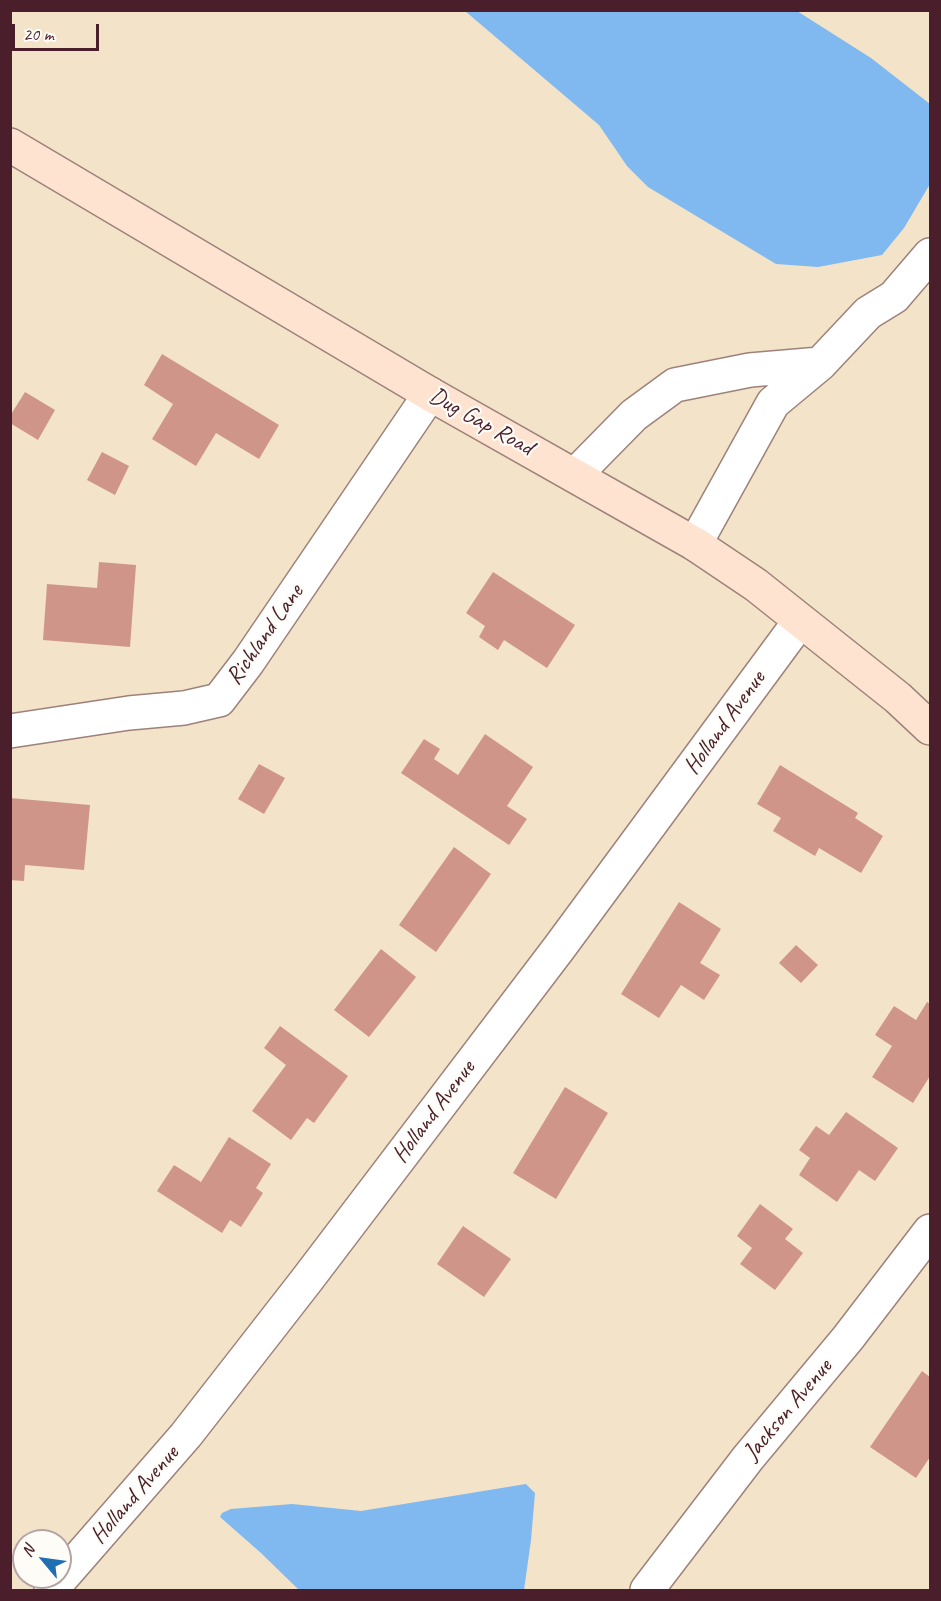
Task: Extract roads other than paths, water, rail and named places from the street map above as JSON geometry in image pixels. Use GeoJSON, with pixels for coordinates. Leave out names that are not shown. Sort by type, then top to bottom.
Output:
{"type":"FeatureCollection","features":[{"type":"Feature","properties":{"kind":"street","name":"Dug Gap Road"},"geometry":{"type":"LineString","coordinates":[[10,145],[430,394],[695,544],[756,585],[898,698],[930,728]]}},
{"type":"Feature","properties":{"kind":"street"},"geometry":{"type":"LineString","coordinates":[[695,544],[773,403],[820,364],[868,313],[894,297],[930,255]]}},
{"type":"Feature","properties":{"kind":"street"},"geometry":{"type":"LineString","coordinates":[[574,475],[634,416],[675,385],[750,370],[820,364]]}},
{"type":"Feature","properties":{"kind":"street","name":"Richland Lane"},"geometry":{"type":"LineString","coordinates":[[10,731],[129,713],[184,708],[219,700],[248,662],[430,394]]}},
{"type":"Feature","properties":{"kind":"street","name":"Holland Avenue"},"geometry":{"type":"LineString","coordinates":[[51,1590],[186,1435],[292,1299],[559,948],[800,621]]}},
{"type":"Feature","properties":{"kind":"street","name":"Jackson Avenue"},"geometry":{"type":"LineString","coordinates":[[646,1590],[748,1458],[848,1338],[930,1231]]}},
{"type":"Feature","properties":{"kind":"water"},"geometry":{"type":"Polygon","coordinates":[[[465,11],[797,11],[871,58],[930,104],[930,184],[904,228],[882,255],[818,267],[776,264],[648,187],[627,166],[599,125],[465,11]]]}},
{"type":"Feature","properties":{"kind":"water"},"geometry":{"type":"Polygon","coordinates":[[[526,1484],[535,1493],[524,1590],[299,1590],[220,1517],[222,1513],[231,1509],[292,1504],[361,1511],[526,1484]]]}}]}
